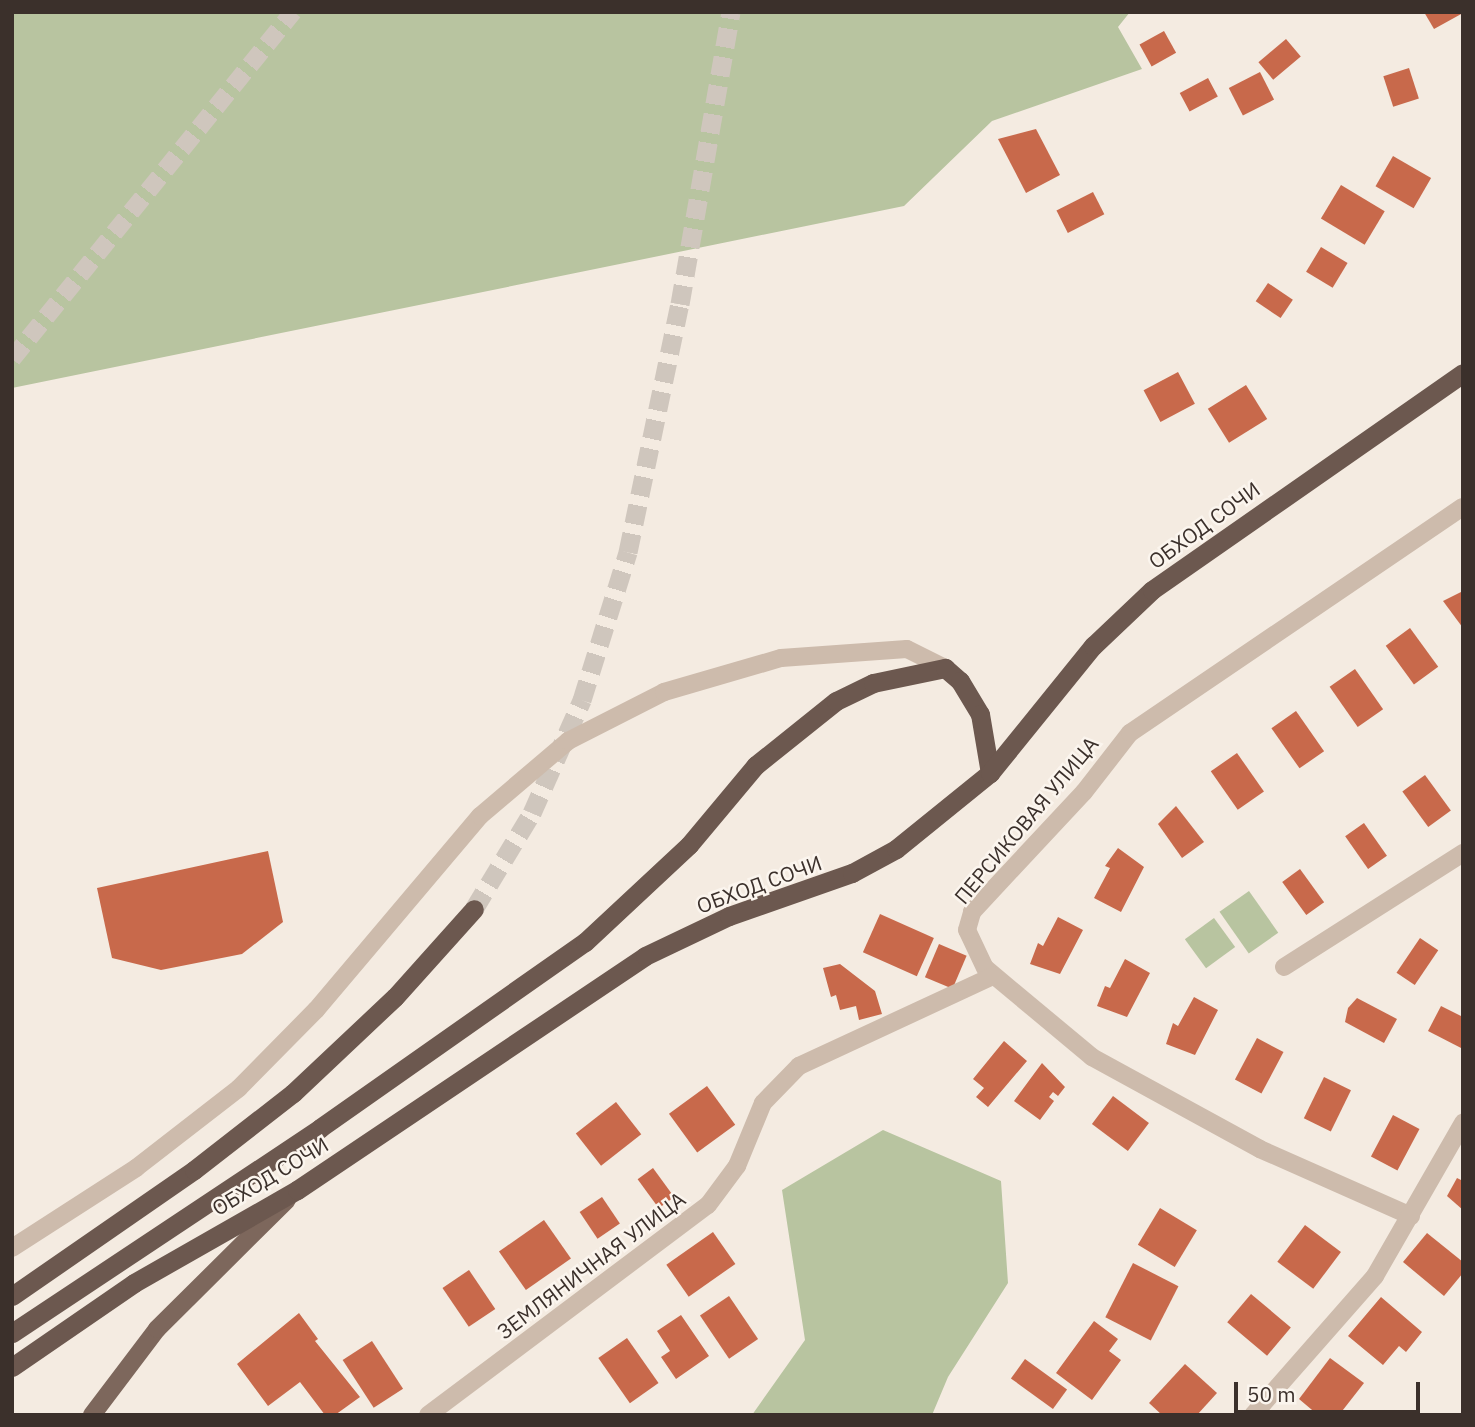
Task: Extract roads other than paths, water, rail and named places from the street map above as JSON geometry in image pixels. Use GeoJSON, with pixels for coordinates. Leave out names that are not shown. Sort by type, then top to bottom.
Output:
{"type":"FeatureCollection","features":[{"type":"Feature","properties":{"kind":"highway","name":"ОБХОД СОЧИ"},"geometry":{"type":"LineString","coordinates":[[12,1367],[134,1283],[298,1190],[645,956],[729,916],[852,873],[896,849],[990,773],[1093,646],[1152,590],[1463,373]]}},
{"type":"Feature","properties":{"kind":"highway"},"geometry":{"type":"LineString","coordinates":[[12,1333],[320,1128],[585,942],[689,845],[756,765],[815,716],[873,682],[945,668],[960,681],[980,714],[990,773]]}},
{"type":"Feature","properties":{"kind":"highway"},"geometry":{"type":"LineString","coordinates":[[12,1296],[194,1170],[293,1093],[396,998],[474,909]]}},
{"type":"Feature","properties":{"kind":"main road"},"geometry":{"type":"LineString","coordinates":[[92,1415],[157,1329],[298,1190]]}},
{"type":"Feature","properties":{"kind":"street","name":"ПЕРСИКОВАЯ УЛИЦА"},"geometry":{"type":"LineString","coordinates":[[1410,1216],[1261,1149],[1092,1057],[993,976],[971,946],[967,930],[972,912],[1029,854],[1130,733],[1463,508]]}},
{"type":"Feature","properties":{"kind":"street"},"geometry":{"type":"LineString","coordinates":[[12,1248],[136,1168],[239,1088],[316,1010],[480,816],[568,741],[664,692],[781,658],[907,649],[945,668]]}},
{"type":"Feature","properties":{"kind":"street"},"geometry":{"type":"LineString","coordinates":[[1284,967],[1463,853]]}},
{"type":"Feature","properties":{"kind":"street","name":"ЗЕМЛЯНИЧНАЯ УЛИЦА"},"geometry":{"type":"LineString","coordinates":[[428,1415],[708,1205],[737,1166],[763,1103],[799,1066],[993,976]]}},
{"type":"Feature","properties":{"kind":"street"},"geometry":{"type":"LineString","coordinates":[[1253,1415],[1375,1276],[1463,1123]]}},
{"type":"Feature","properties":{"kind":"tunnel"},"geometry":{"type":"LineString","coordinates":[[12,359],[293,12]]}},
{"type":"Feature","properties":{"kind":"tunnel"},"geometry":{"type":"LineString","coordinates":[[474,909],[532,813],[582,700],[628,552],[680,304],[731,12]]}}]}
